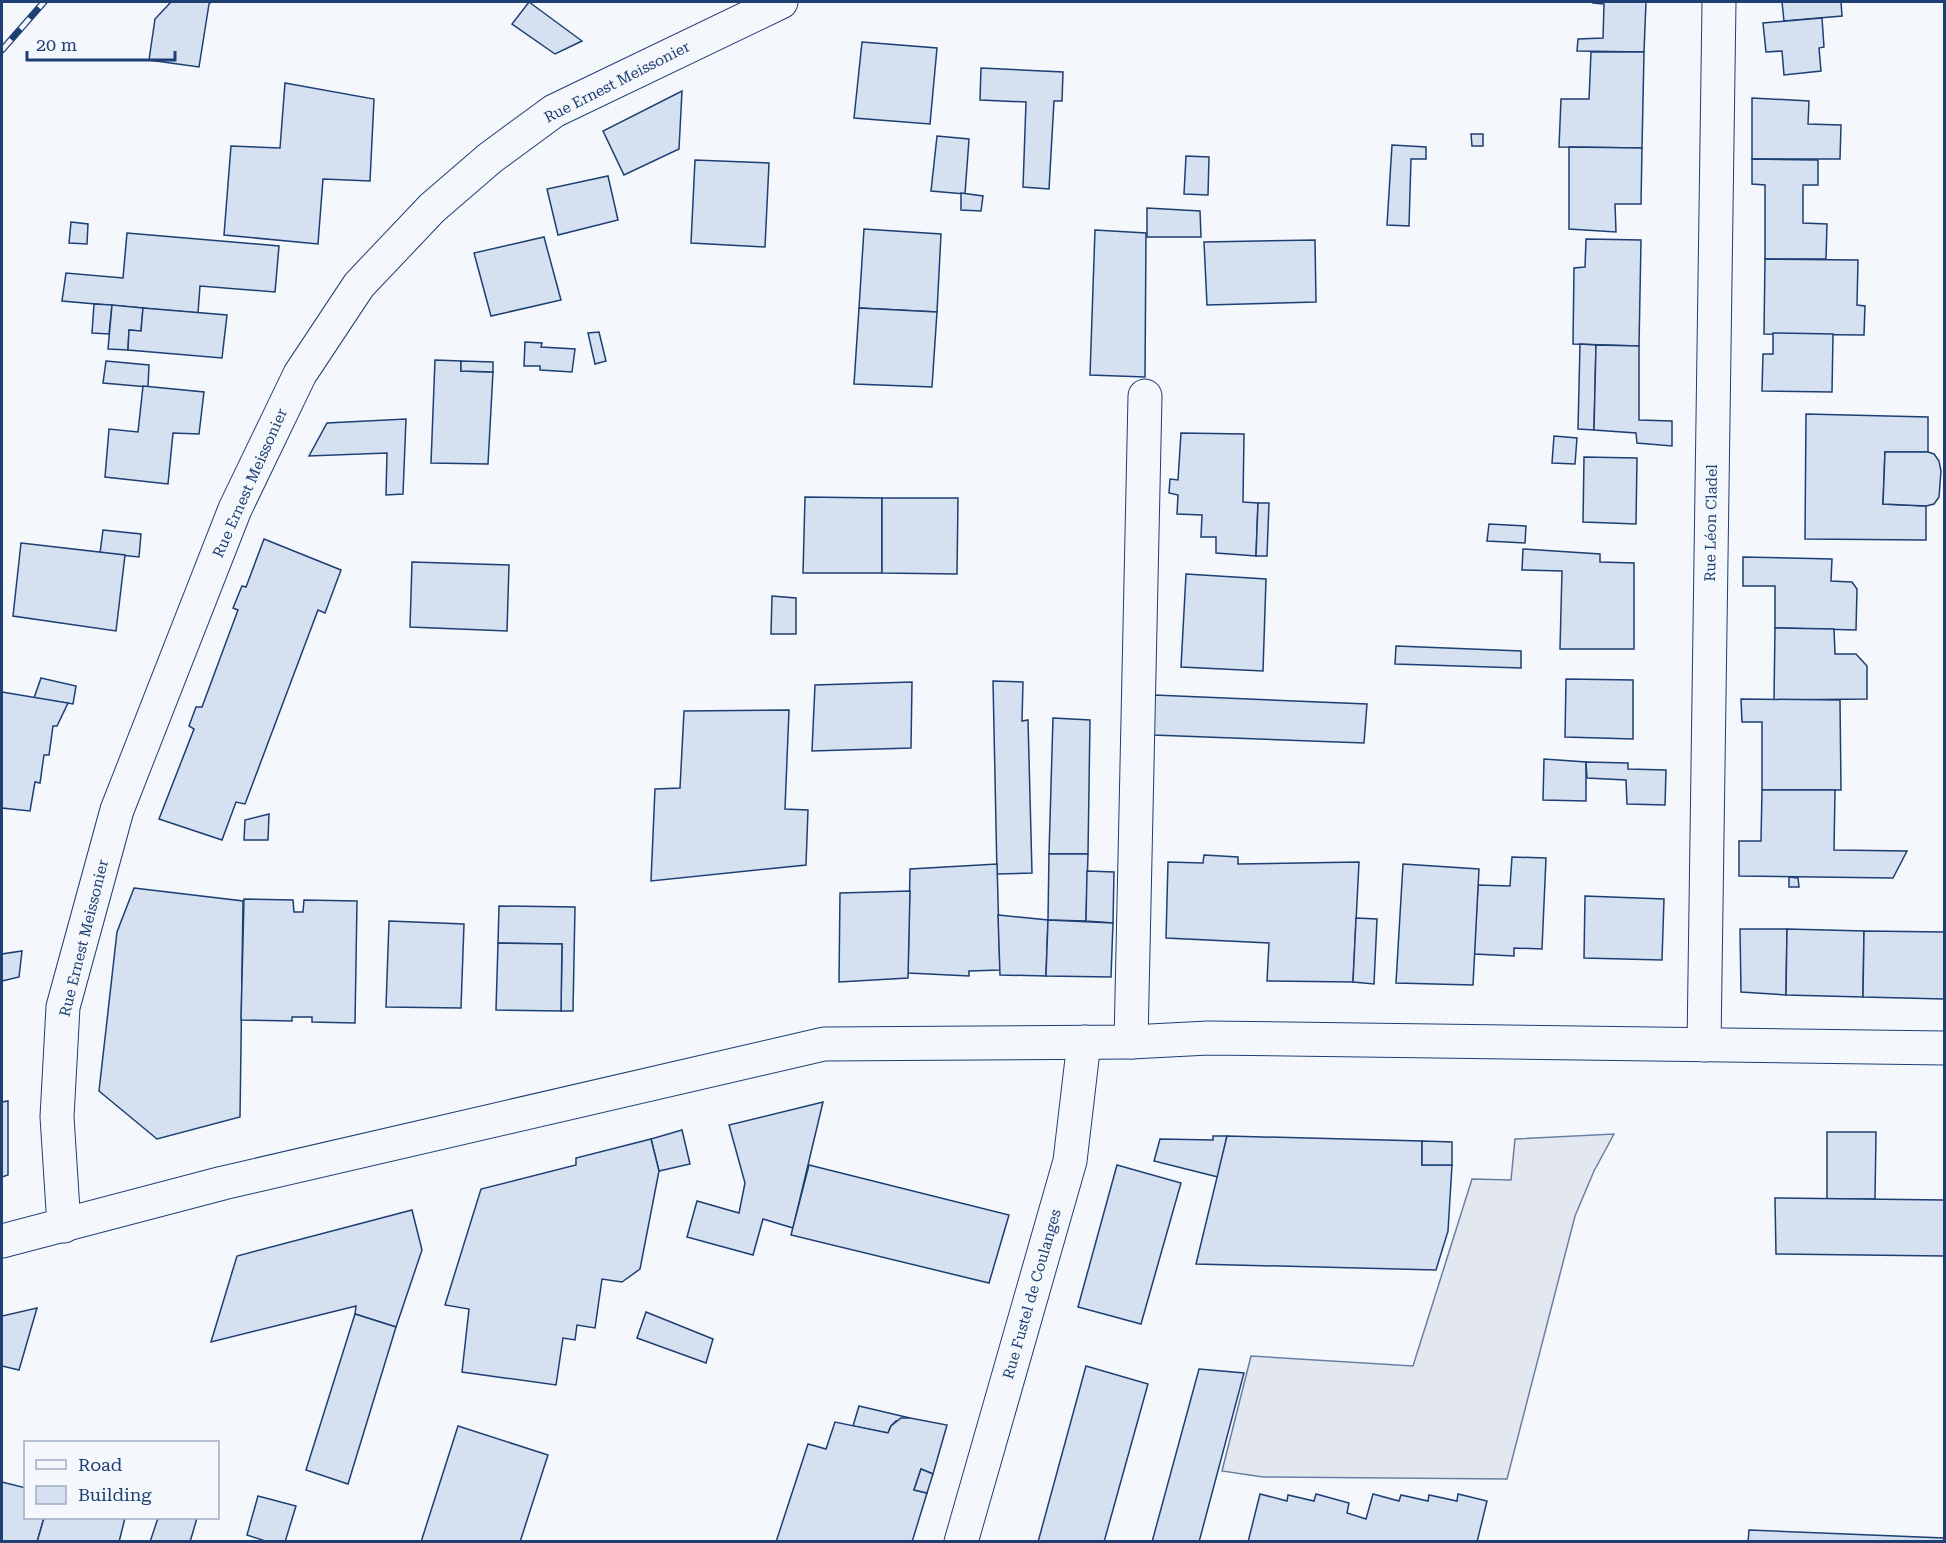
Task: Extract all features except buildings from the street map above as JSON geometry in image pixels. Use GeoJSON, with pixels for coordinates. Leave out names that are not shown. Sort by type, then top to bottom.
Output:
{"type":"FeatureCollection","features":[{"type":"Feature","properties":{"kind":"street","name":"Rue Ernest Meissonier"},"geometry":{"type":"LineString","coordinates":[[63,1226],[57,1117],[63,1006],[105,853],[117,810],[235,508],[300,374],[359,285],[432,208],[490,158],[554,111],[781,2]]}},
{"type":"Feature","properties":{"kind":"street","name":"Rue Léon Cladel"},"geometry":{"type":"LineString","coordinates":[[1704,1045],[1719,2]]}},
{"type":"Feature","properties":{"kind":"street"},"geometry":{"type":"LineString","coordinates":[[1131,1042],[1145,396]]}},
{"type":"Feature","properties":{"kind":"street"},"geometry":{"type":"LineString","coordinates":[[2,1241],[246,1177],[824,1044],[1131,1042],[1208,1038],[1944,1048]]}},
{"type":"Feature","properties":{"kind":"street","name":"Rue Fustel de Coulanges"},"geometry":{"type":"LineString","coordinates":[[961,1542],[1070,1161],[1084,1042]]}},
{"type":"Feature","properties":{"kind":"shaded area"},"geometry":{"type":"Polygon","coordinates":[[[1614,1134],[1594,1171],[1575,1216],[1507,1479],[1263,1477],[1222,1471],[1251,1356],[1413,1366],[1472,1179],[1511,1180],[1515,1139],[1614,1134]]]}},
{"type":"Feature","properties":{"kind":"railway"},"geometry":{"type":"LineString","coordinates":[[2,50],[44,2]]}}]}
